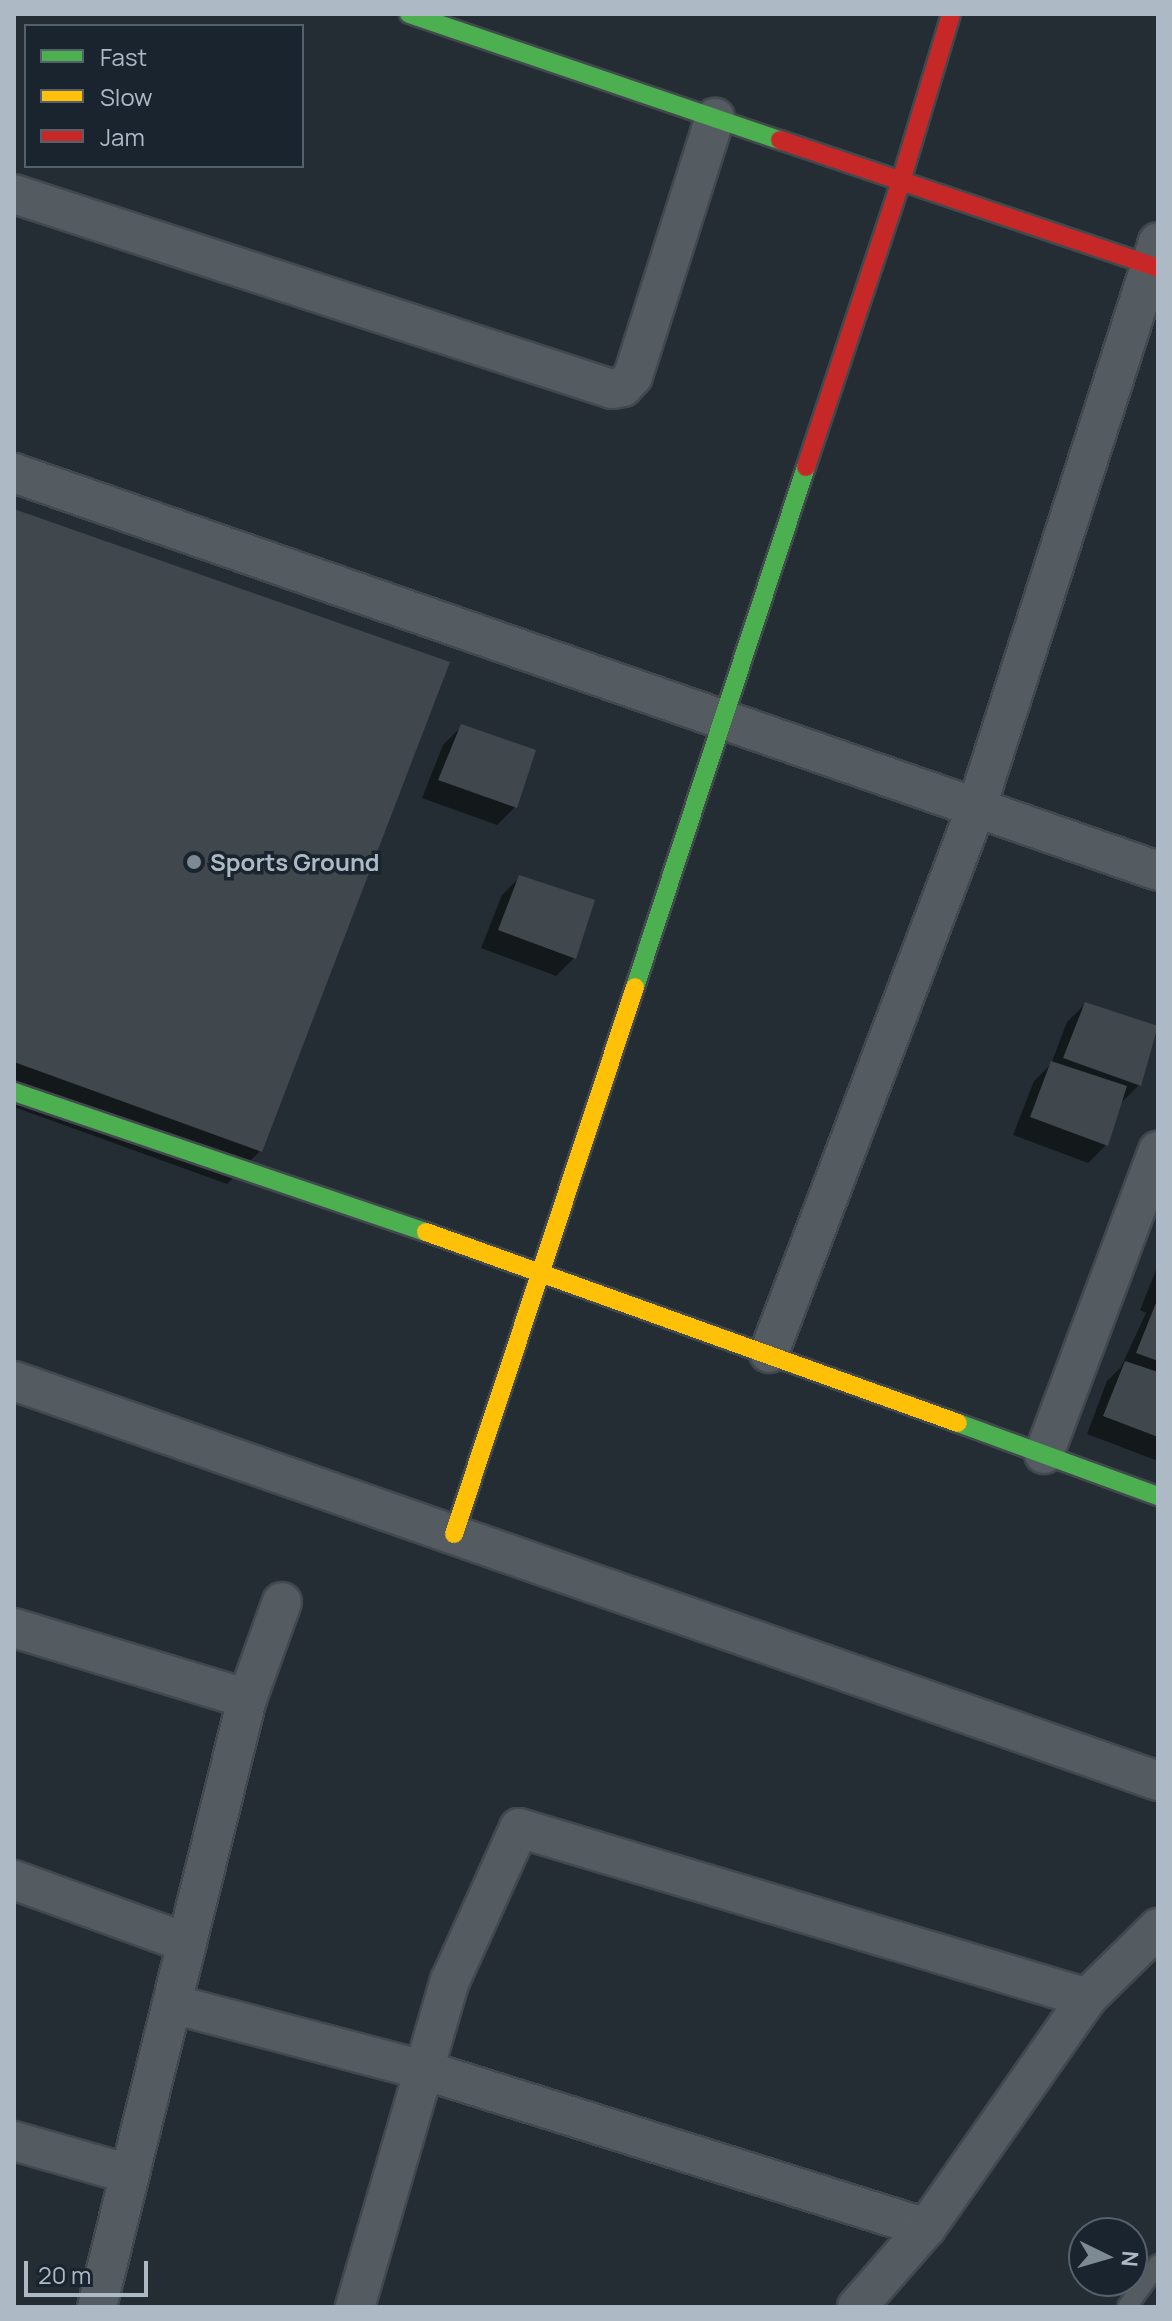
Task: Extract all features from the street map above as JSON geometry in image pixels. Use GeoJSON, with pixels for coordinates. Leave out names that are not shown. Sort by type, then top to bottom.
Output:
{"type":"FeatureCollection","features":[{"type":"Feature","properties":{"kind":"street"},"geometry":{"type":"LineString","coordinates":[[409,14],[901,181],[1155,258],[977,806],[769,1353]]}},
{"type":"Feature","properties":{"kind":"street"},"geometry":{"type":"LineString","coordinates":[[454,1534],[901,181],[951,14]]}},
{"type":"Feature","properties":{"kind":"street"},"geometry":{"type":"LineString","coordinates":[[14,194],[612,389],[623,387],[633,376],[715,118]]}},
{"type":"Feature","properties":{"kind":"street"},"geometry":{"type":"LineString","coordinates":[[14,473],[1158,871]]}},
{"type":"Feature","properties":{"kind":"street"},"geometry":{"type":"LineString","coordinates":[[14,1092],[539,1270],[1158,1496]]}},
{"type":"Feature","properties":{"kind":"street"},"geometry":{"type":"LineString","coordinates":[[1044,1454],[1158,1151]]}},
{"type":"Feature","properties":{"kind":"street"},"geometry":{"type":"LineString","coordinates":[[14,1381],[1158,1781]]}},
{"type":"Feature","properties":{"kind":"street"},"geometry":{"type":"LineString","coordinates":[[97,2307],[247,1699],[282,1602]]}},
{"type":"Feature","properties":{"kind":"street"},"geometry":{"type":"LineString","coordinates":[[14,1628],[247,1699]]}},
{"type":"Feature","properties":{"kind":"street"},"geometry":{"type":"LineString","coordinates":[[355,2307],[450,1981],[519,1828],[1087,1998]]}},
{"type":"Feature","properties":{"kind":"street"},"geometry":{"type":"LineString","coordinates":[[14,1880],[187,1943]]}},
{"type":"Feature","properties":{"kind":"street"},"geometry":{"type":"LineString","coordinates":[[857,2307],[926,2228],[1087,1998],[1158,1928]]}},
{"type":"Feature","properties":{"kind":"street"},"geometry":{"type":"LineString","coordinates":[[172,2004],[424,2070],[926,2228]]}},
{"type":"Feature","properties":{"kind":"street"},"geometry":{"type":"LineString","coordinates":[[14,2141],[129,2174]]}},
{"type":"Feature","properties":{"kind":"lane"},"geometry":{"type":"LineString","coordinates":[[1127,2307],[1158,2264]]}},
{"type":"Feature","properties":{"kind":"building","name":"Sports Ground"},"geometry":{"type":"Polygon","coordinates":[[[14,509],[450,662],[262,1152],[14,1062],[14,509]]]}},
{"type":"Feature","properties":{"kind":"building"},"geometry":{"type":"Polygon","coordinates":[[[461,724],[536,750],[517,808],[438,780],[461,724]]]}},
{"type":"Feature","properties":{"kind":"building"},"geometry":{"type":"Polygon","coordinates":[[[519,875],[595,900],[576,959],[498,930],[519,875]]]}},
{"type":"Feature","properties":{"kind":"building"},"geometry":{"type":"Polygon","coordinates":[[[1085,1002],[1158,1026],[1141,1086],[1063,1058],[1085,1002]]]}},
{"type":"Feature","properties":{"kind":"building"},"geometry":{"type":"Polygon","coordinates":[[[1051,1061],[1127,1086],[1108,1146],[1030,1117],[1051,1061]]]}},
{"type":"Feature","properties":{"kind":"building"},"geometry":{"type":"Polygon","coordinates":[[[1158,1298],[1158,1361],[1136,1353],[1158,1298]]]}},
{"type":"Feature","properties":{"kind":"building"},"geometry":{"type":"Polygon","coordinates":[[[1125,1361],[1158,1372],[1158,1437],[1103,1416],[1125,1361]]]}},
{"type":"Feature","properties":{"kind":"traffic: fast"},"geometry":{"type":"LineString","coordinates":[[409,14],[780,140]]}},
{"type":"Feature","properties":{"kind":"traffic: fast"},"geometry":{"type":"LineString","coordinates":[[635,987],[806,467]]}},
{"type":"Feature","properties":{"kind":"traffic: fast"},"geometry":{"type":"LineString","coordinates":[[14,1092],[426,1232]]}},
{"type":"Feature","properties":{"kind":"traffic: fast"},"geometry":{"type":"LineString","coordinates":[[958,1423],[1158,1496]]}},
{"type":"Feature","properties":{"kind":"traffic: slow"},"geometry":{"type":"LineString","coordinates":[[454,1534],[635,987]]}},
{"type":"Feature","properties":{"kind":"traffic: slow"},"geometry":{"type":"LineString","coordinates":[[426,1232],[958,1423]]}},
{"type":"Feature","properties":{"kind":"traffic: jam"},"geometry":{"type":"LineString","coordinates":[[806,467],[901,181],[951,14]]}},
{"type":"Feature","properties":{"kind":"traffic: jam"},"geometry":{"type":"LineString","coordinates":[[780,140],[1158,268]]}},
{"type":"Feature","properties":{"kind":"place","name":"Sports Ground"},"geometry":{"type":"Point","coordinates":[194,862]}}]}
